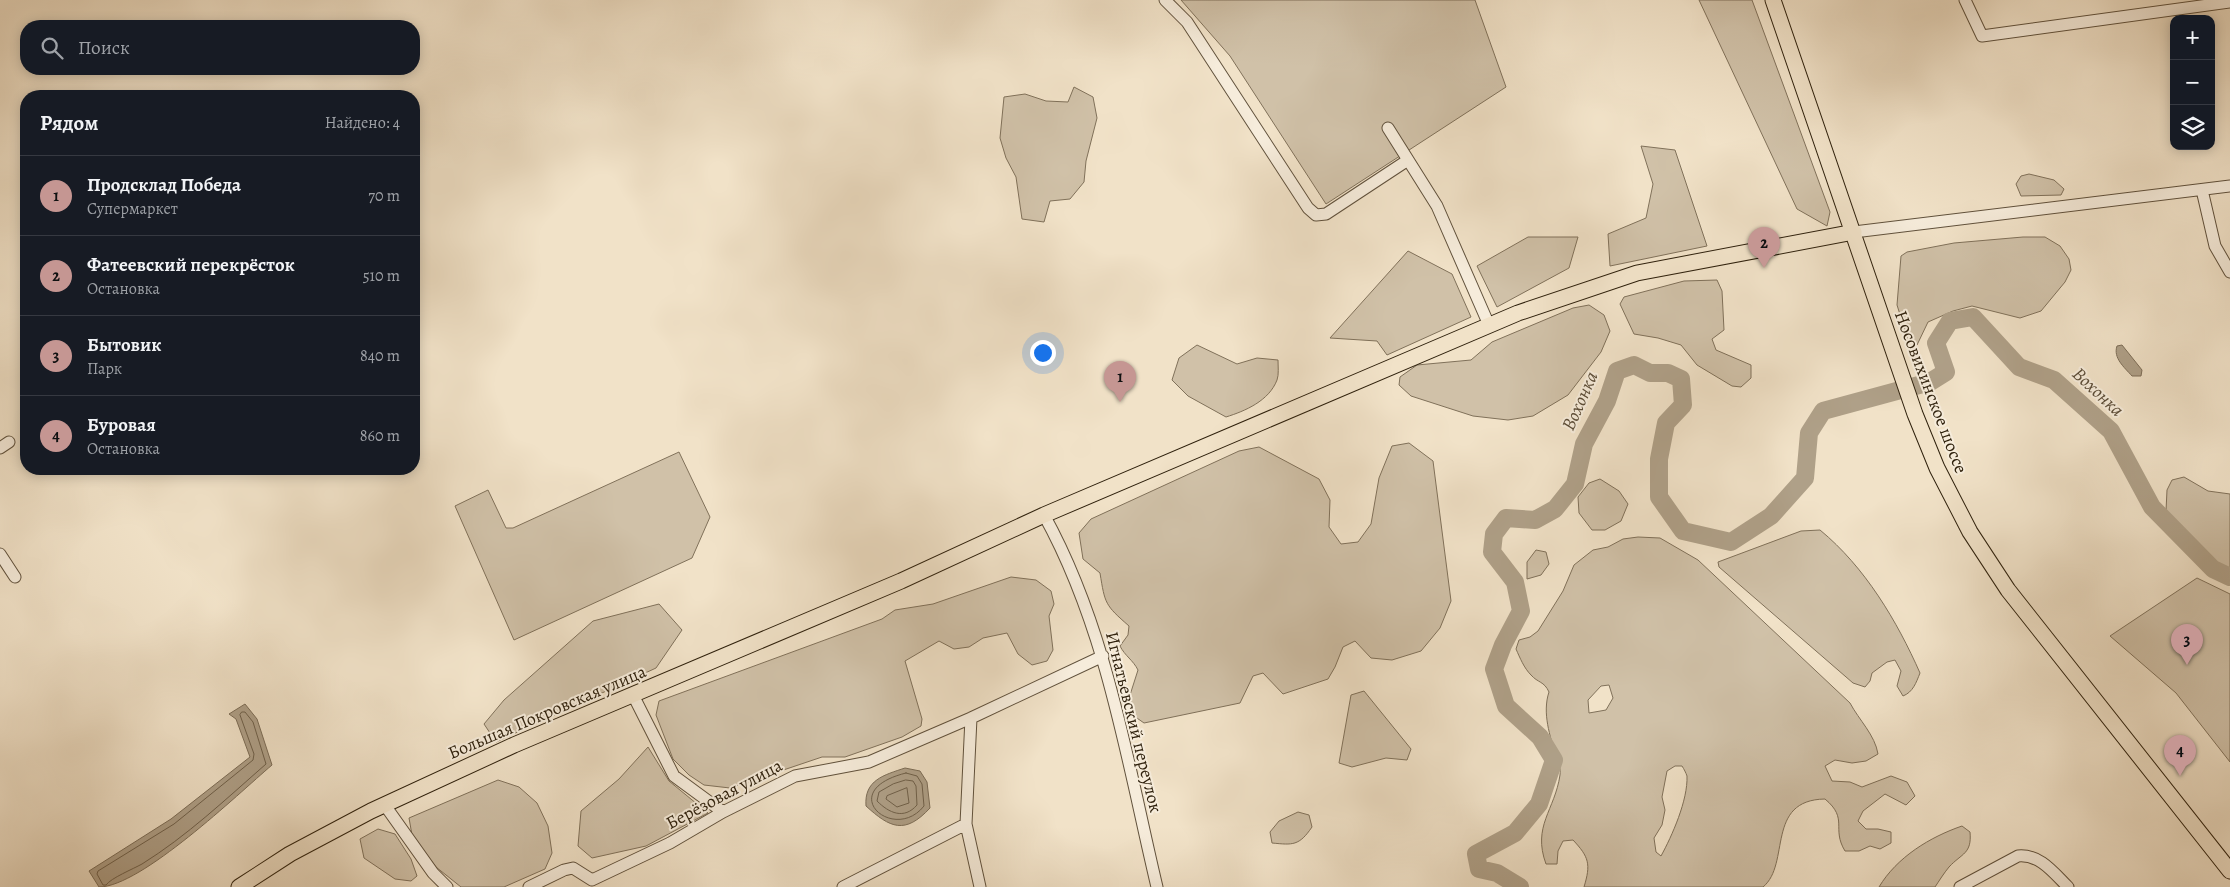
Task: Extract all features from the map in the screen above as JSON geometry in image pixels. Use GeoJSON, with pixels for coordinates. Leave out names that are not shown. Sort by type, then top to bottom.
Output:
{"type":"FeatureCollection","features":[{"type":"Feature","properties":{"kind":"main road","name":"Носовихинское шоссе"},"geometry":{"type":"LineString","coordinates":[[1773,0],[1915,414],[1937,468],[1966,524],[2008,590],[2230,871]]}},
{"type":"Feature","properties":{"kind":"main road","name":"Большая Покровская улица"},"geometry":{"type":"LineString","coordinates":[[239,887],[316,839],[384,804],[1044,515],[1490,325],[1569,294],[1637,273],[1854,232]]}},
{"type":"Feature","properties":{"kind":"street"},"geometry":{"type":"LineString","coordinates":[[1165,0],[1187,22],[1308,208],[1316,216],[1326,214],[1408,160]]}},
{"type":"Feature","properties":{"kind":"street"},"geometry":{"type":"LineString","coordinates":[[1965,0],[1982,36],[2230,2]]}},
{"type":"Feature","properties":{"kind":"street"},"geometry":{"type":"LineString","coordinates":[[1388,128],[1437,206],[1490,325]]}},
{"type":"Feature","properties":{"kind":"street"},"geometry":{"type":"LineString","coordinates":[[1854,232],[2230,186]]}},
{"type":"Feature","properties":{"kind":"street"},"geometry":{"type":"LineString","coordinates":[[2202,190],[2215,246],[2230,272]]}},
{"type":"Feature","properties":{"kind":"street","name":"Игнатьевский переулок"},"geometry":{"type":"LineString","coordinates":[[1044,515],[1061,545],[1103,656],[1157,887]]}},
{"type":"Feature","properties":{"kind":"street"},"geometry":{"type":"LineString","coordinates":[[0,554],[15,577]]}},
{"type":"Feature","properties":{"kind":"street","name":"Берёзовая улица"},"geometry":{"type":"LineString","coordinates":[[529,887],[564,870],[573,868],[592,880],[670,843],[723,812],[795,776],[868,762],[971,718],[1103,656]]}},
{"type":"Feature","properties":{"kind":"street"},"geometry":{"type":"LineString","coordinates":[[633,695],[674,776],[723,812]]}},
{"type":"Feature","properties":{"kind":"street"},"geometry":{"type":"LineString","coordinates":[[971,718],[966,824],[980,887]]}},
{"type":"Feature","properties":{"kind":"street"},"geometry":{"type":"LineString","coordinates":[[384,804],[433,873],[447,887]]}},
{"type":"Feature","properties":{"kind":"street"},"geometry":{"type":"LineString","coordinates":[[843,887],[966,824]]}},
{"type":"Feature","properties":{"kind":"street"},"geometry":{"type":"LineString","coordinates":[[1960,887],[2018,856],[2028,855],[2044,863],[2068,887]]}},
{"type":"Feature","properties":{"kind":"shaded area"},"geometry":{"type":"Polygon","coordinates":[[[1181,0],[1475,0],[1506,87],[1326,204],[1230,56],[1181,0]]]}},
{"type":"Feature","properties":{"kind":"shaded area"},"geometry":{"type":"Polygon","coordinates":[[[1699,0],[1752,0],[1830,212],[1827,226],[1797,209],[1699,0]]]}},
{"type":"Feature","properties":{"kind":"shaded area"},"geometry":{"type":"Polygon","coordinates":[[[1074,87],[1093,97],[1097,118],[1086,161],[1084,182],[1070,199],[1050,201],[1044,222],[1022,219],[1016,177],[1006,158],[1000,138],[1004,97],[1025,94],[1046,101],[1068,102],[1074,87]]]}},
{"type":"Feature","properties":{"kind":"shaded area"},"geometry":{"type":"Polygon","coordinates":[[[1641,146],[1675,150],[1707,246],[1610,266],[1608,234],[1646,218],[1653,184],[1641,146]]]}},
{"type":"Feature","properties":{"kind":"shaded area"},"geometry":{"type":"Polygon","coordinates":[[[2029,174],[2054,180],[2064,189],[2061,195],[2021,196],[2016,184],[2021,176],[2029,174]]]}},
{"type":"Feature","properties":{"kind":"shaded area"},"geometry":{"type":"Polygon","coordinates":[[[1528,237],[1578,237],[1569,268],[1497,307],[1477,266],[1528,237]]]}},
{"type":"Feature","properties":{"kind":"shaded area"},"geometry":{"type":"Polygon","coordinates":[[[2045,237],[2060,246],[2069,259],[2071,270],[2065,282],[2041,311],[2020,318],[1972,306],[1953,311],[1928,322],[1917,345],[1908,340],[1897,305],[1901,256],[1907,252],[1954,243],[2045,237]]]}},
{"type":"Feature","properties":{"kind":"shaded area"},"geometry":{"type":"Polygon","coordinates":[[[1408,251],[1452,274],[1471,317],[1387,355],[1377,341],[1330,338],[1408,251]]]}},
{"type":"Feature","properties":{"kind":"shaded area"},"geometry":{"type":"Polygon","coordinates":[[[1717,280],[1722,291],[1724,330],[1712,339],[1716,350],[1751,365],[1751,378],[1741,387],[1732,386],[1697,365],[1681,345],[1658,338],[1634,334],[1620,304],[1624,297],[1684,281],[1717,280]]]}},
{"type":"Feature","properties":{"kind":"shaded area"},"geometry":{"type":"Polygon","coordinates":[[[1589,305],[1604,315],[1610,331],[1601,352],[1568,395],[1533,416],[1508,420],[1473,416],[1411,396],[1399,385],[1400,377],[1417,365],[1471,360],[1492,342],[1573,308],[1589,305]]]}},
{"type":"Feature","properties":{"kind":"shaded area"},"geometry":{"type":"Polygon","coordinates":[[[1197,345],[1237,364],[1257,358],[1278,360],[1277,380],[1268,394],[1256,404],[1226,417],[1188,396],[1172,380],[1179,358],[1197,345]]]}},
{"type":"Feature","properties":{"kind":"shaded area"},"geometry":{"type":"Polygon","coordinates":[[[1409,443],[1433,461],[1451,601],[1440,628],[1421,651],[1392,660],[1371,658],[1355,641],[1343,647],[1328,679],[1283,694],[1263,673],[1253,676],[1240,703],[1144,723],[1134,716],[1130,695],[1138,670],[1120,646],[1128,635],[1129,626],[1107,603],[1100,573],[1083,559],[1079,533],[1091,519],[1239,451],[1259,447],[1319,479],[1330,500],[1329,527],[1341,544],[1358,542],[1371,524],[1379,478],[1392,446],[1409,443]]]}},
{"type":"Feature","properties":{"kind":"shaded area"},"geometry":{"type":"Polygon","coordinates":[[[679,452],[710,517],[692,558],[514,640],[455,506],[488,490],[506,528],[513,528],[679,452]]]}},
{"type":"Feature","properties":{"kind":"shaded area"},"geometry":{"type":"Polygon","coordinates":[[[2184,477],[2208,491],[2230,494],[2230,571],[2214,561],[2166,511],[2167,490],[2172,480],[2184,477]]]}},
{"type":"Feature","properties":{"kind":"shaded area"},"geometry":{"type":"Polygon","coordinates":[[[1600,479],[1619,491],[1628,504],[1621,521],[1605,530],[1592,530],[1579,513],[1578,497],[1589,483],[1600,479]]]}},
{"type":"Feature","properties":{"kind":"shaded area"},"geometry":{"type":"Polygon","coordinates":[[[1820,530],[1865,578],[1890,615],[1911,653],[1920,673],[1914,687],[1903,696],[1897,686],[1901,671],[1895,660],[1887,662],[1872,673],[1870,681],[1865,687],[1853,683],[1719,567],[1718,562],[1801,531],[1820,530]]]}},
{"type":"Feature","properties":{"kind":"shaded area"},"geometry":{"type":"Polygon","coordinates":[[[1638,537],[1660,538],[1698,560],[1850,703],[1874,740],[1878,754],[1866,761],[1852,763],[1835,760],[1825,766],[1832,781],[1850,782],[1862,787],[1891,776],[1907,782],[1915,796],[1906,805],[1885,794],[1863,811],[1858,821],[1866,829],[1891,832],[1891,843],[1880,849],[1870,846],[1859,851],[1845,851],[1839,836],[1836,812],[1825,799],[1806,802],[1794,810],[1786,821],[1776,864],[1771,877],[1763,887],[1584,887],[1588,867],[1587,861],[1573,840],[1563,841],[1558,851],[1557,864],[1546,864],[1542,851],[1543,828],[1554,798],[1560,770],[1548,724],[1546,708],[1549,692],[1522,663],[1516,649],[1519,640],[1530,637],[1538,631],[1563,591],[1574,565],[1593,550],[1608,547],[1623,539],[1638,537]],[[1609,685],[1601,686],[1588,700],[1589,713],[1606,710],[1613,698],[1609,685]],[[1675,766],[1667,771],[1662,797],[1665,810],[1662,825],[1654,838],[1656,852],[1661,856],[1678,818],[1687,786],[1687,776],[1683,767],[1675,766]]]}},
{"type":"Feature","properties":{"kind":"shaded area"},"geometry":{"type":"Polygon","coordinates":[[[1536,550],[1546,552],[1549,564],[1541,575],[1527,579],[1527,562],[1536,550]]]}},
{"type":"Feature","properties":{"kind":"shaded area"},"geometry":{"type":"Polygon","coordinates":[[[1011,577],[1036,580],[1051,591],[1054,604],[1049,616],[1053,650],[1047,661],[1032,665],[1018,654],[1007,633],[983,638],[969,647],[954,649],[939,641],[905,661],[922,719],[921,726],[902,737],[845,757],[822,757],[730,788],[704,785],[689,775],[673,759],[656,715],[659,701],[882,619],[895,610],[933,604],[1011,577]]]}},
{"type":"Feature","properties":{"kind":"shaded area"},"geometry":{"type":"Polygon","coordinates":[[[2197,578],[2230,594],[2230,762],[2176,693],[2110,636],[2197,578]]]}},
{"type":"Feature","properties":{"kind":"shaded area"},"geometry":{"type":"Polygon","coordinates":[[[659,604],[682,630],[656,668],[496,742],[484,724],[504,700],[593,621],[659,604]]]}},
{"type":"Feature","properties":{"kind":"shaded area"},"geometry":{"type":"Polygon","coordinates":[[[1364,691],[1411,749],[1407,760],[1386,758],[1352,767],[1339,763],[1351,695],[1364,691]]]}},
{"type":"Feature","properties":{"kind":"shaded area"},"geometry":{"type":"Polygon","coordinates":[[[648,747],[669,781],[708,813],[646,846],[592,858],[578,846],[581,811],[619,779],[648,747]]]}},
{"type":"Feature","properties":{"kind":"shaded area"},"geometry":{"type":"Polygon","coordinates":[[[498,780],[519,787],[537,803],[548,826],[552,853],[545,869],[504,887],[461,887],[436,867],[412,835],[409,818],[498,780]]]}},
{"type":"Feature","properties":{"kind":"shaded area"},"geometry":{"type":"Polygon","coordinates":[[[1298,812],[1309,815],[1312,827],[1303,838],[1290,844],[1272,843],[1270,832],[1279,821],[1298,812]]]}},
{"type":"Feature","properties":{"kind":"shaded area"},"geometry":{"type":"Polygon","coordinates":[[[1962,826],[1970,832],[1968,849],[1949,867],[1935,887],[1879,887],[1895,866],[1915,849],[1938,836],[1962,826]]]}},
{"type":"Feature","properties":{"kind":"shaded area"},"geometry":{"type":"Polygon","coordinates":[[[378,829],[395,834],[411,859],[417,876],[411,881],[395,879],[364,858],[360,839],[378,829]]]}},
{"type":"Feature","properties":{"kind":"water"},"geometry":{"type":"Polygon","coordinates":[[[2122,345],[2142,370],[2141,376],[2132,376],[2120,362],[2116,350],[2117,346],[2122,345]]]}},
{"type":"Feature","properties":{"kind":"water"},"geometry":{"type":"Polygon","coordinates":[[[245,704],[257,719],[272,765],[163,856],[139,872],[117,883],[99,887],[89,871],[171,819],[250,757],[236,719],[229,714],[245,704]]]}},
{"type":"Feature","properties":{"kind":"water"},"geometry":{"type":"Polygon","coordinates":[[[905,768],[920,771],[927,782],[930,808],[913,822],[898,825],[890,823],[875,814],[866,806],[866,797],[868,790],[877,780],[905,768]]]}},
{"type":"Feature","properties":{"kind":"waterway","name":"Вохонка"},"geometry":{"type":"LineString","coordinates":[[1520,887],[1497,873],[1479,869],[1476,854],[1515,833],[1539,804],[1554,760],[1540,737],[1506,706],[1494,669],[1503,645],[1521,611],[1515,582],[1492,552],[1494,534],[1506,518],[1535,520],[1555,509],[1575,484],[1584,444],[1607,401],[1617,371],[1634,365],[1650,373],[1668,373],[1681,379],[1683,405],[1666,423],[1659,459],[1659,497],[1683,531],[1731,542],[1771,516],[1805,478],[1809,433],[1823,411],[1930,382],[1946,372],[1936,343],[1950,321],[1973,317],[2019,367],[2054,380],[2111,431],[2152,507],[2213,569],[2230,577]]}},
{"type":"Feature","properties":{"kind":"place","name":"Фатеевский перекрёсток"},"geometry":{"type":"Point","coordinates":[1764,268]}},
{"type":"Feature","properties":{"kind":"place","name":"Продсклад Победа"},"geometry":{"type":"Point","coordinates":[1120,402]}},
{"type":"Feature","properties":{"kind":"place","name":"Бытовик"},"geometry":{"type":"Point","coordinates":[2187,665]}},
{"type":"Feature","properties":{"kind":"place","name":"Буровая"},"geometry":{"type":"Point","coordinates":[2180,776]}}]}
